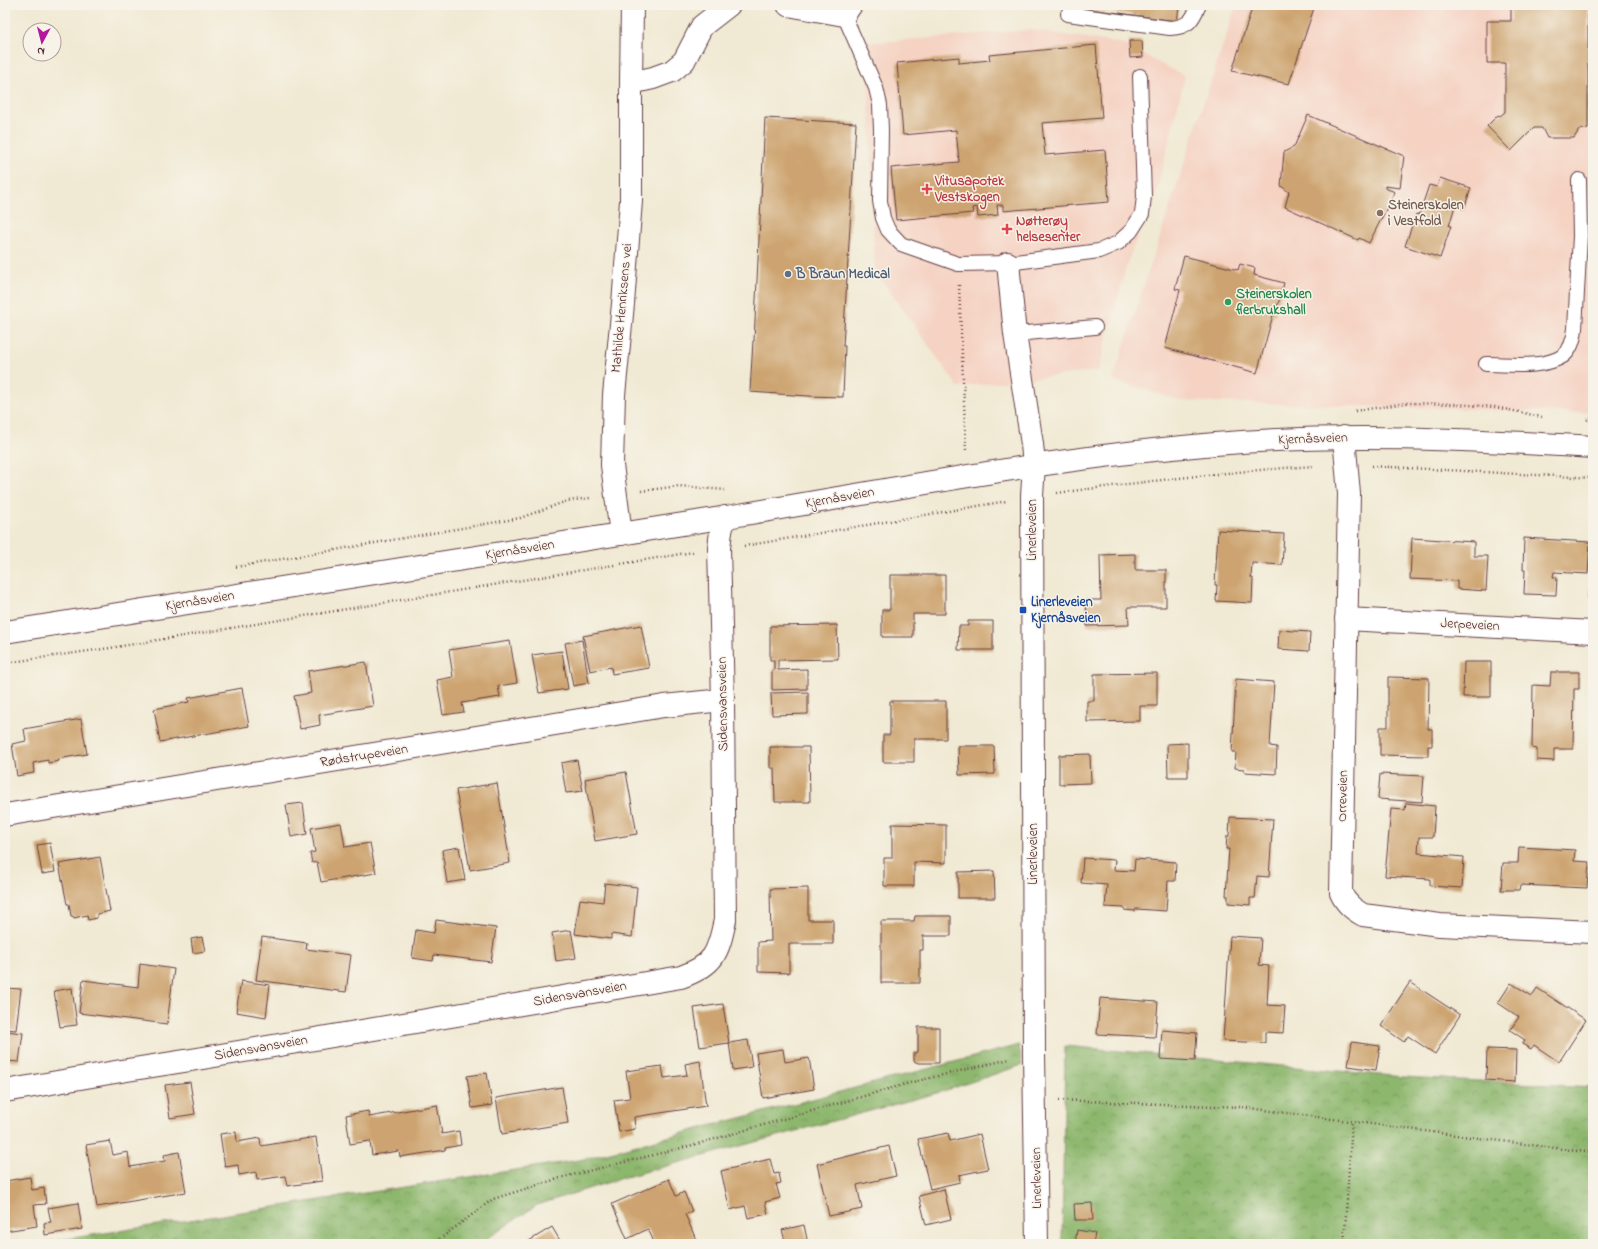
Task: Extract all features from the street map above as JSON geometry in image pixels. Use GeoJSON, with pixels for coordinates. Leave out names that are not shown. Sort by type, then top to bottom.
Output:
{"type":"FeatureCollection","features":[{"type":"Feature","properties":{"kind":"street","name":"Mathilde Henriksens vei"},"geometry":{"type":"LineString","coordinates":[[621,534],[612,465],[614,403],[631,201],[632,5]]}},
{"type":"Feature","properties":{"kind":"street"},"geometry":{"type":"LineString","coordinates":[[631,82],[653,78],[672,71],[684,61],[702,26],[729,5]]}},
{"type":"Feature","properties":{"kind":"street"},"geometry":{"type":"LineString","coordinates":[[788,5],[848,10]]}},
{"type":"Feature","properties":{"kind":"street"},"geometry":{"type":"LineString","coordinates":[[1008,263],[1015,334],[1034,465]]}},
{"type":"Feature","properties":{"kind":"street","name":"Kjernåsveien"},"geometry":{"type":"LineString","coordinates":[[5,632],[621,534],[1034,465],[1119,453],[1218,444],[1344,437],[1448,439],[1593,447]]}},
{"type":"Feature","properties":{"kind":"street","name":"Orreveien"},"geometry":{"type":"LineString","coordinates":[[1344,437],[1345,464],[1349,494],[1341,894],[1344,901],[1352,909],[1363,915],[1440,925],[1593,932]]}},
{"type":"Feature","properties":{"kind":"street","name":"Linerleveien"},"geometry":{"type":"LineString","coordinates":[[1034,465],[1032,496],[1034,1054],[1037,1244]]}},
{"type":"Feature","properties":{"kind":"street","name":"Sidensvansveien"},"geometry":{"type":"LineString","coordinates":[[5,1092],[673,978],[695,972],[703,968],[715,954],[725,920],[723,700],[719,548],[721,531],[725,517]]}},
{"type":"Feature","properties":{"kind":"street","name":"Jerpeveien"},"geometry":{"type":"LineString","coordinates":[[1346,619],[1593,632]]}},
{"type":"Feature","properties":{"kind":"street","name":"Rødstrupeveien"},"geometry":{"type":"LineString","coordinates":[[5,815],[664,706],[723,700]]}},
{"type":"Feature","properties":{"kind":"lane"},"geometry":{"type":"LineString","coordinates":[[1068,14],[1178,28],[1187,25],[1195,15],[1199,5]]}},
{"type":"Feature","properties":{"kind":"lane"},"geometry":{"type":"LineString","coordinates":[[848,10],[879,99],[881,130],[880,201],[883,218],[888,230],[901,244],[958,264],[1008,263],[1099,251],[1118,243],[1131,231],[1142,214],[1144,196],[1140,76]]}},
{"type":"Feature","properties":{"kind":"lane"},"geometry":{"type":"LineString","coordinates":[[1486,364],[1542,364],[1563,356],[1573,343],[1586,236],[1579,180]]}},
{"type":"Feature","properties":{"kind":"lane"},"geometry":{"type":"LineString","coordinates":[[1015,334],[1095,327]]}},
{"type":"Feature","properties":{"kind":"path"},"geometry":{"type":"LineString","coordinates":[[958,264],[967,454]]}},
{"type":"Feature","properties":{"kind":"path"},"geometry":{"type":"LineString","coordinates":[[5,663],[118,647],[719,548],[737,547],[1032,496],[1169,479],[1276,468],[1345,464],[1593,478]]}},
{"type":"Feature","properties":{"kind":"path"},"geometry":{"type":"LineString","coordinates":[[236,567],[520,518],[567,501],[594,497]]}},
{"type":"Feature","properties":{"kind":"path"},"geometry":{"type":"LineString","coordinates":[[432,1244],[493,1199],[560,1178],[697,1144],[913,1082],[1034,1054]]}},
{"type":"Feature","properties":{"kind":"path"},"geometry":{"type":"LineString","coordinates":[[1035,1099],[1241,1107],[1593,1153]]}},
{"type":"Feature","properties":{"kind":"path"},"geometry":{"type":"LineString","coordinates":[[1344,1244],[1352,1122]]}},
{"type":"Feature","properties":{"kind":"shaded area","name":"Steinerskolen i Vestfold"},"geometry":{"type":"Polygon","coordinates":[[[1236,5],[1593,5],[1593,413],[1182,401],[1113,380],[1236,5]]]}},
{"type":"Feature","properties":{"kind":"shaded area","name":"Nøtterøy helsesenter"},"geometry":{"type":"Polygon","coordinates":[[[1030,30],[1120,43],[1185,76],[1155,198],[1128,260],[1098,371],[958,387],[875,270],[867,43],[1030,30]]]}},
{"type":"Feature","properties":{"kind":"green space"},"geometry":{"type":"Polygon","coordinates":[[[1019,1045],[1022,1065],[944,1091],[622,1178],[537,1205],[479,1244],[34,1244],[580,1160],[1019,1045]]]}},
{"type":"Feature","properties":{"kind":"green space"},"geometry":{"type":"Polygon","coordinates":[[[1065,1046],[1403,1077],[1593,1087],[1593,1244],[1062,1244],[1065,1046]]]}},
{"type":"Feature","properties":{"kind":"building"},"geometry":{"type":"Polygon","coordinates":[[[1076,5],[1187,5],[1186,8],[1179,7],[1177,21],[1076,7],[1076,5]]]}},
{"type":"Feature","properties":{"kind":"building"},"geometry":{"type":"Polygon","coordinates":[[[1253,5],[1315,5],[1289,84],[1232,71],[1253,5]]]}},
{"type":"Feature","properties":{"kind":"building"},"geometry":{"type":"Polygon","coordinates":[[[1511,5],[1588,5],[1588,128],[1579,130],[1574,138],[1547,138],[1542,128],[1534,128],[1511,151],[1487,126],[1498,115],[1500,116],[1505,112],[1505,63],[1487,63],[1487,21],[1511,21],[1511,5]]]}},
{"type":"Feature","properties":{"kind":"building"},"geometry":{"type":"Polygon","coordinates":[[[1129,41],[1142,41],[1143,57],[1130,58],[1129,41]]]}},
{"type":"Feature","properties":{"kind":"building"},"geometry":{"type":"Polygon","coordinates":[[[1096,45],[1102,118],[1042,123],[1045,155],[1105,150],[1109,202],[1003,211],[1003,205],[997,205],[998,215],[978,217],[977,207],[972,208],[973,213],[896,220],[891,168],[959,162],[956,130],[903,135],[897,63],[959,57],[959,63],[990,60],[989,55],[1096,45]]]}},
{"type":"Feature","properties":{"kind":"building"},"geometry":{"type":"Polygon","coordinates":[[[1308,115],[1404,156],[1400,188],[1385,186],[1385,188],[1395,192],[1369,243],[1359,238],[1358,240],[1285,207],[1289,192],[1281,186],[1284,152],[1294,147],[1308,115]]]}},
{"type":"Feature","properties":{"kind":"building"},"geometry":{"type":"Polygon","coordinates":[[[765,118],[856,123],[843,346],[845,346],[843,397],[750,392],[754,341],[765,118]]]}},
{"type":"Feature","properties":{"kind":"building"},"geometry":{"type":"Polygon","coordinates":[[[1440,178],[1471,188],[1464,209],[1455,206],[1449,226],[1451,226],[1440,258],[1405,246],[1416,214],[1419,215],[1429,185],[1437,187],[1440,178]]]}},
{"type":"Feature","properties":{"kind":"building","name":"Steinerskolen flerbrukshall"},"geometry":{"type":"Polygon","coordinates":[[[1184,256],[1238,270],[1240,264],[1255,268],[1254,275],[1284,283],[1275,315],[1273,315],[1257,373],[1165,348],[1180,290],[1175,289],[1184,256]]]}},
{"type":"Feature","properties":{"kind":"building"},"geometry":{"type":"Polygon","coordinates":[[[1218,530],[1284,534],[1282,565],[1252,563],[1252,603],[1216,601],[1217,585],[1215,585],[1218,530]]]}},
{"type":"Feature","properties":{"kind":"building"},"geometry":{"type":"Polygon","coordinates":[[[1412,538],[1474,542],[1474,556],[1488,556],[1486,591],[1457,589],[1457,581],[1410,579],[1412,538]]]}},
{"type":"Feature","properties":{"kind":"building"},"geometry":{"type":"Polygon","coordinates":[[[1524,538],[1590,542],[1588,574],[1554,572],[1553,577],[1557,577],[1556,595],[1524,594],[1524,538]]]}},
{"type":"Feature","properties":{"kind":"building"},"geometry":{"type":"Polygon","coordinates":[[[1135,554],[1135,570],[1166,570],[1166,607],[1128,607],[1129,625],[1087,626],[1086,600],[1101,600],[1100,555],[1135,554]]]}},
{"type":"Feature","properties":{"kind":"building"},"geometry":{"type":"Polygon","coordinates":[[[1592,566],[1593,597],[1590,597],[1592,566]]]}},
{"type":"Feature","properties":{"kind":"building"},"geometry":{"type":"Polygon","coordinates":[[[890,575],[945,575],[945,614],[913,614],[913,637],[882,637],[882,610],[890,610],[890,575]]]}},
{"type":"Feature","properties":{"kind":"building"},"geometry":{"type":"Polygon","coordinates":[[[968,621],[993,621],[993,650],[958,650],[959,626],[968,626],[968,621]]]}},
{"type":"Feature","properties":{"kind":"building"},"geometry":{"type":"Polygon","coordinates":[[[641,625],[649,668],[612,674],[611,667],[590,671],[583,636],[641,625]]]}},
{"type":"Feature","properties":{"kind":"building"},"geometry":{"type":"Polygon","coordinates":[[[837,625],[838,659],[778,660],[778,670],[807,669],[807,689],[772,690],[772,670],[774,670],[774,660],[770,660],[770,626],[837,625]]]}},
{"type":"Feature","properties":{"kind":"building"},"geometry":{"type":"Polygon","coordinates":[[[1279,630],[1310,632],[1309,651],[1278,649],[1279,630]]]}},
{"type":"Feature","properties":{"kind":"building"},"geometry":{"type":"Polygon","coordinates":[[[582,640],[589,683],[573,686],[565,643],[582,640]]]}},
{"type":"Feature","properties":{"kind":"building"},"geometry":{"type":"Polygon","coordinates":[[[510,641],[517,683],[498,686],[500,697],[462,703],[464,712],[443,715],[437,680],[453,677],[449,650],[510,641]]]}},
{"type":"Feature","properties":{"kind":"building"},"geometry":{"type":"Polygon","coordinates":[[[562,651],[568,689],[539,693],[532,655],[562,651]]]}},
{"type":"Feature","properties":{"kind":"building"},"geometry":{"type":"Polygon","coordinates":[[[366,662],[373,706],[319,715],[320,725],[300,729],[294,696],[311,693],[308,671],[366,662]]]}},
{"type":"Feature","properties":{"kind":"building"},"geometry":{"type":"Polygon","coordinates":[[[1464,662],[1491,662],[1491,697],[1463,697],[1464,662]]]}},
{"type":"Feature","properties":{"kind":"building"},"geometry":{"type":"Polygon","coordinates":[[[1551,672],[1579,672],[1579,689],[1574,689],[1573,749],[1554,749],[1554,761],[1537,760],[1537,749],[1532,748],[1533,685],[1550,686],[1551,672]]]}},
{"type":"Feature","properties":{"kind":"building"},"geometry":{"type":"Polygon","coordinates":[[[1157,673],[1157,706],[1140,706],[1140,721],[1087,722],[1087,701],[1094,701],[1094,674],[1157,673]]]}},
{"type":"Feature","properties":{"kind":"building"},"geometry":{"type":"Polygon","coordinates":[[[1388,677],[1429,678],[1428,729],[1432,729],[1432,746],[1428,746],[1428,756],[1380,755],[1380,727],[1388,727],[1388,677]]]}},
{"type":"Feature","properties":{"kind":"building"},"geometry":{"type":"Polygon","coordinates":[[[1236,679],[1274,682],[1270,746],[1277,747],[1276,774],[1244,772],[1244,769],[1235,768],[1236,752],[1232,752],[1236,679]]]}},
{"type":"Feature","properties":{"kind":"building"},"geometry":{"type":"Polygon","coordinates":[[[242,688],[249,726],[160,742],[154,709],[189,702],[188,698],[242,688]]]}},
{"type":"Feature","properties":{"kind":"building"},"geometry":{"type":"Polygon","coordinates":[[[808,692],[808,714],[772,715],[771,693],[808,692]]]}},
{"type":"Feature","properties":{"kind":"building"},"geometry":{"type":"Polygon","coordinates":[[[890,701],[946,701],[946,739],[914,739],[914,762],[883,762],[883,735],[890,735],[890,701]]]}},
{"type":"Feature","properties":{"kind":"building"},"geometry":{"type":"Polygon","coordinates":[[[81,719],[87,754],[58,759],[59,761],[48,763],[48,760],[33,763],[34,773],[17,776],[12,744],[26,741],[24,729],[81,719]]]}},
{"type":"Feature","properties":{"kind":"building"},"geometry":{"type":"Polygon","coordinates":[[[1188,743],[1188,777],[1168,777],[1167,744],[1188,743]]]}},
{"type":"Feature","properties":{"kind":"building"},"geometry":{"type":"Polygon","coordinates":[[[958,746],[994,746],[995,774],[959,775],[958,746]]]}},
{"type":"Feature","properties":{"kind":"building"},"geometry":{"type":"Polygon","coordinates":[[[770,747],[809,747],[810,802],[775,802],[774,768],[770,768],[770,747]]]}},
{"type":"Feature","properties":{"kind":"building"},"geometry":{"type":"Polygon","coordinates":[[[1090,754],[1091,783],[1059,784],[1059,755],[1090,754]]]}},
{"type":"Feature","properties":{"kind":"building"},"geometry":{"type":"Polygon","coordinates":[[[577,760],[583,791],[566,793],[561,763],[577,760]]]}},
{"type":"Feature","properties":{"kind":"building"},"geometry":{"type":"Polygon","coordinates":[[[626,772],[637,834],[595,841],[585,779],[626,772]]]}},
{"type":"Feature","properties":{"kind":"building"},"geometry":{"type":"Polygon","coordinates":[[[1380,774],[1424,776],[1422,802],[1378,799],[1380,774]]]}},
{"type":"Feature","properties":{"kind":"building"},"geometry":{"type":"Polygon","coordinates":[[[497,783],[510,863],[470,870],[456,790],[497,783]]]}},
{"type":"Feature","properties":{"kind":"building"},"geometry":{"type":"Polygon","coordinates":[[[303,803],[307,834],[291,837],[286,805],[303,803]]]}},
{"type":"Feature","properties":{"kind":"building"},"geometry":{"type":"Polygon","coordinates":[[[1406,803],[1435,806],[1433,837],[1419,837],[1418,853],[1464,857],[1462,888],[1430,886],[1430,879],[1385,876],[1391,809],[1405,810],[1406,803]]]}},
{"type":"Feature","properties":{"kind":"building"},"geometry":{"type":"Polygon","coordinates":[[[1230,817],[1273,819],[1269,877],[1257,876],[1255,898],[1250,898],[1250,905],[1228,903],[1228,896],[1226,896],[1229,849],[1226,849],[1227,836],[1229,836],[1230,817]]]}},
{"type":"Feature","properties":{"kind":"building"},"geometry":{"type":"Polygon","coordinates":[[[341,823],[345,847],[370,843],[376,873],[321,882],[317,862],[312,863],[310,853],[315,852],[311,828],[341,823]]]}},
{"type":"Feature","properties":{"kind":"building"},"geometry":{"type":"Polygon","coordinates":[[[892,824],[946,825],[946,863],[914,862],[914,886],[884,886],[884,858],[892,858],[892,824]]]}},
{"type":"Feature","properties":{"kind":"building"},"geometry":{"type":"Polygon","coordinates":[[[50,843],[55,872],[42,874],[37,845],[50,843]]]}},
{"type":"Feature","properties":{"kind":"building"},"geometry":{"type":"Polygon","coordinates":[[[459,847],[465,880],[447,883],[442,850],[459,847]]]}},
{"type":"Feature","properties":{"kind":"building"},"geometry":{"type":"Polygon","coordinates":[[[1519,847],[1575,850],[1574,861],[1589,862],[1587,888],[1520,885],[1519,890],[1501,890],[1503,863],[1518,863],[1519,847]]]}},
{"type":"Feature","properties":{"kind":"building"},"geometry":{"type":"Polygon","coordinates":[[[100,857],[110,911],[97,914],[97,918],[88,920],[87,915],[74,918],[71,916],[69,904],[67,904],[59,864],[100,857]]]}},
{"type":"Feature","properties":{"kind":"building"},"geometry":{"type":"Polygon","coordinates":[[[1083,858],[1115,860],[1114,870],[1134,871],[1135,859],[1176,862],[1175,881],[1168,881],[1166,911],[1136,909],[1135,911],[1124,910],[1124,908],[1105,907],[1107,885],[1081,883],[1083,858]]]}},
{"type":"Feature","properties":{"kind":"building"},"geometry":{"type":"Polygon","coordinates":[[[994,871],[995,898],[958,898],[958,872],[994,871]]]}},
{"type":"Feature","properties":{"kind":"building"},"geometry":{"type":"Polygon","coordinates":[[[605,883],[637,887],[632,937],[611,934],[611,939],[575,934],[580,899],[603,902],[605,883]]]}},
{"type":"Feature","properties":{"kind":"building"},"geometry":{"type":"Polygon","coordinates":[[[808,888],[808,920],[833,920],[833,944],[789,944],[789,973],[758,972],[758,942],[771,941],[770,889],[808,888]]]}},
{"type":"Feature","properties":{"kind":"building"},"geometry":{"type":"Polygon","coordinates":[[[915,916],[951,916],[951,936],[923,936],[923,950],[920,950],[920,983],[881,983],[881,921],[914,921],[915,916]]]}},
{"type":"Feature","properties":{"kind":"building"},"geometry":{"type":"Polygon","coordinates":[[[436,920],[496,928],[491,962],[434,955],[433,961],[412,958],[416,930],[434,933],[436,920]]]}},
{"type":"Feature","properties":{"kind":"building"},"geometry":{"type":"Polygon","coordinates":[[[571,930],[576,958],[556,961],[552,933],[571,930]]]}},
{"type":"Feature","properties":{"kind":"building"},"geometry":{"type":"Polygon","coordinates":[[[1230,936],[1261,938],[1259,965],[1269,966],[1267,1005],[1285,1006],[1283,1033],[1265,1032],[1265,1043],[1223,1041],[1230,936]]]}},
{"type":"Feature","properties":{"kind":"building"},"geometry":{"type":"Polygon","coordinates":[[[202,937],[205,951],[193,953],[191,939],[202,937]]]}},
{"type":"Feature","properties":{"kind":"building"},"geometry":{"type":"Polygon","coordinates":[[[262,937],[307,943],[306,949],[351,955],[346,992],[256,980],[262,937]]]}},
{"type":"Feature","properties":{"kind":"building"},"geometry":{"type":"Polygon","coordinates":[[[140,964],[174,969],[167,1024],[79,1013],[83,980],[138,987],[140,964]]]}},
{"type":"Feature","properties":{"kind":"building"},"geometry":{"type":"Polygon","coordinates":[[[241,981],[270,985],[266,1017],[236,1012],[241,981]]]}},
{"type":"Feature","properties":{"kind":"building"},"geometry":{"type":"Polygon","coordinates":[[[1410,982],[1460,1015],[1435,1054],[1408,1036],[1404,1042],[1381,1026],[1410,982]]]}},
{"type":"Feature","properties":{"kind":"building"},"geometry":{"type":"Polygon","coordinates":[[[1511,983],[1532,996],[1537,988],[1586,1020],[1559,1062],[1534,1045],[1531,1049],[1522,1044],[1525,1040],[1510,1030],[1519,1017],[1498,1003],[1511,983]]]}},
{"type":"Feature","properties":{"kind":"building"},"geometry":{"type":"Polygon","coordinates":[[[5,988],[21,989],[16,1030],[5,1029],[5,988]]]}},
{"type":"Feature","properties":{"kind":"building"},"geometry":{"type":"Polygon","coordinates":[[[72,988],[77,1025],[60,1027],[54,991],[72,988]]]}},
{"type":"Feature","properties":{"kind":"building"},"geometry":{"type":"Polygon","coordinates":[[[1100,998],[1158,1002],[1155,1037],[1097,1034],[1100,998]]]}},
{"type":"Feature","properties":{"kind":"building"},"geometry":{"type":"Polygon","coordinates":[[[723,1004],[729,1043],[700,1047],[694,1008],[723,1004]]]}},
{"type":"Feature","properties":{"kind":"building"},"geometry":{"type":"Polygon","coordinates":[[[918,1027],[939,1027],[939,1063],[918,1063],[914,1061],[914,1053],[918,1052],[918,1027]]]}},
{"type":"Feature","properties":{"kind":"building"},"geometry":{"type":"Polygon","coordinates":[[[1162,1030],[1197,1033],[1195,1061],[1160,1059],[1162,1030]]]}},
{"type":"Feature","properties":{"kind":"building"},"geometry":{"type":"Polygon","coordinates":[[[5,1031],[23,1033],[19,1062],[5,1061],[5,1031]]]}},
{"type":"Feature","properties":{"kind":"building"},"geometry":{"type":"Polygon","coordinates":[[[748,1040],[752,1067],[733,1070],[729,1043],[748,1040]]]}},
{"type":"Feature","properties":{"kind":"building"},"geometry":{"type":"Polygon","coordinates":[[[1352,1042],[1380,1046],[1376,1070],[1348,1066],[1352,1042]]]}},
{"type":"Feature","properties":{"kind":"building"},"geometry":{"type":"Polygon","coordinates":[[[783,1049],[785,1062],[809,1058],[814,1089],[763,1098],[756,1053],[783,1049]]]}},
{"type":"Feature","properties":{"kind":"building"},"geometry":{"type":"Polygon","coordinates":[[[1487,1049],[1516,1050],[1515,1082],[1486,1080],[1487,1049]]]}},
{"type":"Feature","properties":{"kind":"building"},"geometry":{"type":"Polygon","coordinates":[[[700,1061],[706,1106],[634,1117],[635,1129],[619,1132],[614,1100],[630,1098],[626,1071],[662,1066],[664,1078],[687,1075],[685,1064],[700,1061]]]}},
{"type":"Feature","properties":{"kind":"building"},"geometry":{"type":"Polygon","coordinates":[[[487,1073],[492,1105],[472,1108],[467,1076],[487,1073]]]}},
{"type":"Feature","properties":{"kind":"building"},"geometry":{"type":"Polygon","coordinates":[[[190,1082],[195,1114],[170,1118],[165,1085],[190,1082]]]}},
{"type":"Feature","properties":{"kind":"building"},"geometry":{"type":"Polygon","coordinates":[[[562,1087],[568,1123],[502,1134],[496,1098],[562,1087]]]}},
{"type":"Feature","properties":{"kind":"building"},"geometry":{"type":"Polygon","coordinates":[[[437,1105],[442,1134],[459,1131],[461,1145],[445,1148],[445,1150],[400,1157],[399,1151],[372,1155],[370,1141],[350,1144],[346,1115],[368,1111],[369,1117],[437,1105]]]}},
{"type":"Feature","properties":{"kind":"building"},"geometry":{"type":"Polygon","coordinates":[[[236,1132],[237,1142],[260,1138],[261,1146],[316,1137],[322,1181],[287,1186],[285,1176],[257,1180],[256,1172],[239,1175],[238,1165],[225,1167],[220,1134],[236,1132]]]}},
{"type":"Feature","properties":{"kind":"building"},"geometry":{"type":"Polygon","coordinates":[[[948,1133],[950,1141],[980,1134],[988,1169],[959,1175],[960,1182],[930,1189],[918,1139],[948,1133]]]}},
{"type":"Feature","properties":{"kind":"building"},"geometry":{"type":"Polygon","coordinates":[[[110,1141],[113,1155],[128,1152],[130,1167],[165,1161],[164,1155],[179,1152],[186,1192],[97,1207],[86,1145],[110,1141]]]}},
{"type":"Feature","properties":{"kind":"building"},"geometry":{"type":"Polygon","coordinates":[[[889,1146],[896,1176],[857,1185],[862,1209],[829,1216],[817,1164],[889,1146]]]}},
{"type":"Feature","properties":{"kind":"building"},"geometry":{"type":"Polygon","coordinates":[[[770,1159],[774,1174],[779,1173],[781,1183],[776,1184],[780,1198],[765,1202],[768,1214],[748,1218],[745,1206],[730,1210],[721,1171],[770,1159]]]}},
{"type":"Feature","properties":{"kind":"building"},"geometry":{"type":"Polygon","coordinates":[[[30,1177],[32,1190],[44,1188],[46,1204],[34,1205],[37,1226],[5,1231],[5,1181],[30,1177]]]}},
{"type":"Feature","properties":{"kind":"building"},"geometry":{"type":"Polygon","coordinates":[[[669,1179],[676,1196],[684,1192],[692,1211],[685,1214],[698,1244],[655,1244],[648,1229],[627,1239],[612,1204],[669,1179]]]}},
{"type":"Feature","properties":{"kind":"building"},"geometry":{"type":"Polygon","coordinates":[[[944,1189],[951,1219],[926,1225],[919,1196],[944,1189]]]}},
{"type":"Feature","properties":{"kind":"building"},"geometry":{"type":"Polygon","coordinates":[[[78,1203],[82,1229],[45,1235],[44,1223],[51,1222],[48,1208],[78,1203]]]}},
{"type":"Feature","properties":{"kind":"building"},"geometry":{"type":"Polygon","coordinates":[[[1092,1203],[1093,1220],[1075,1220],[1074,1204],[1092,1203]]]}},
{"type":"Feature","properties":{"kind":"building"},"geometry":{"type":"Polygon","coordinates":[[[804,1225],[808,1244],[786,1244],[782,1230],[804,1225]]]}},
{"type":"Feature","properties":{"kind":"building"},"geometry":{"type":"Polygon","coordinates":[[[552,1227],[562,1244],[524,1244],[552,1227]]]}},
{"type":"Feature","properties":{"kind":"building"},"geometry":{"type":"Polygon","coordinates":[[[1077,1230],[1095,1233],[1093,1244],[1075,1244],[1077,1230]]]}},
{"type":"Feature","properties":{"kind":"place","name":"Vitusapotek Vestskogen"},"geometry":{"type":"Point","coordinates":[927,189]}},
{"type":"Feature","properties":{"kind":"place","name":"Steinerskolen i Vestfold"},"geometry":{"type":"Point","coordinates":[1380,213]}},
{"type":"Feature","properties":{"kind":"place","name":"Nøtterøy helsesenter"},"geometry":{"type":"Point","coordinates":[1007,229]}},
{"type":"Feature","properties":{"kind":"place","name":"B Braun Medical"},"geometry":{"type":"Point","coordinates":[788,274]}},
{"type":"Feature","properties":{"kind":"place","name":"Steinerskolen flerbrukshall"},"geometry":{"type":"Point","coordinates":[1228,302]}},
{"type":"Feature","properties":{"kind":"place","name":"Linerleveien Kjernåsveien"},"geometry":{"type":"Point","coordinates":[1023,610]}}]}
